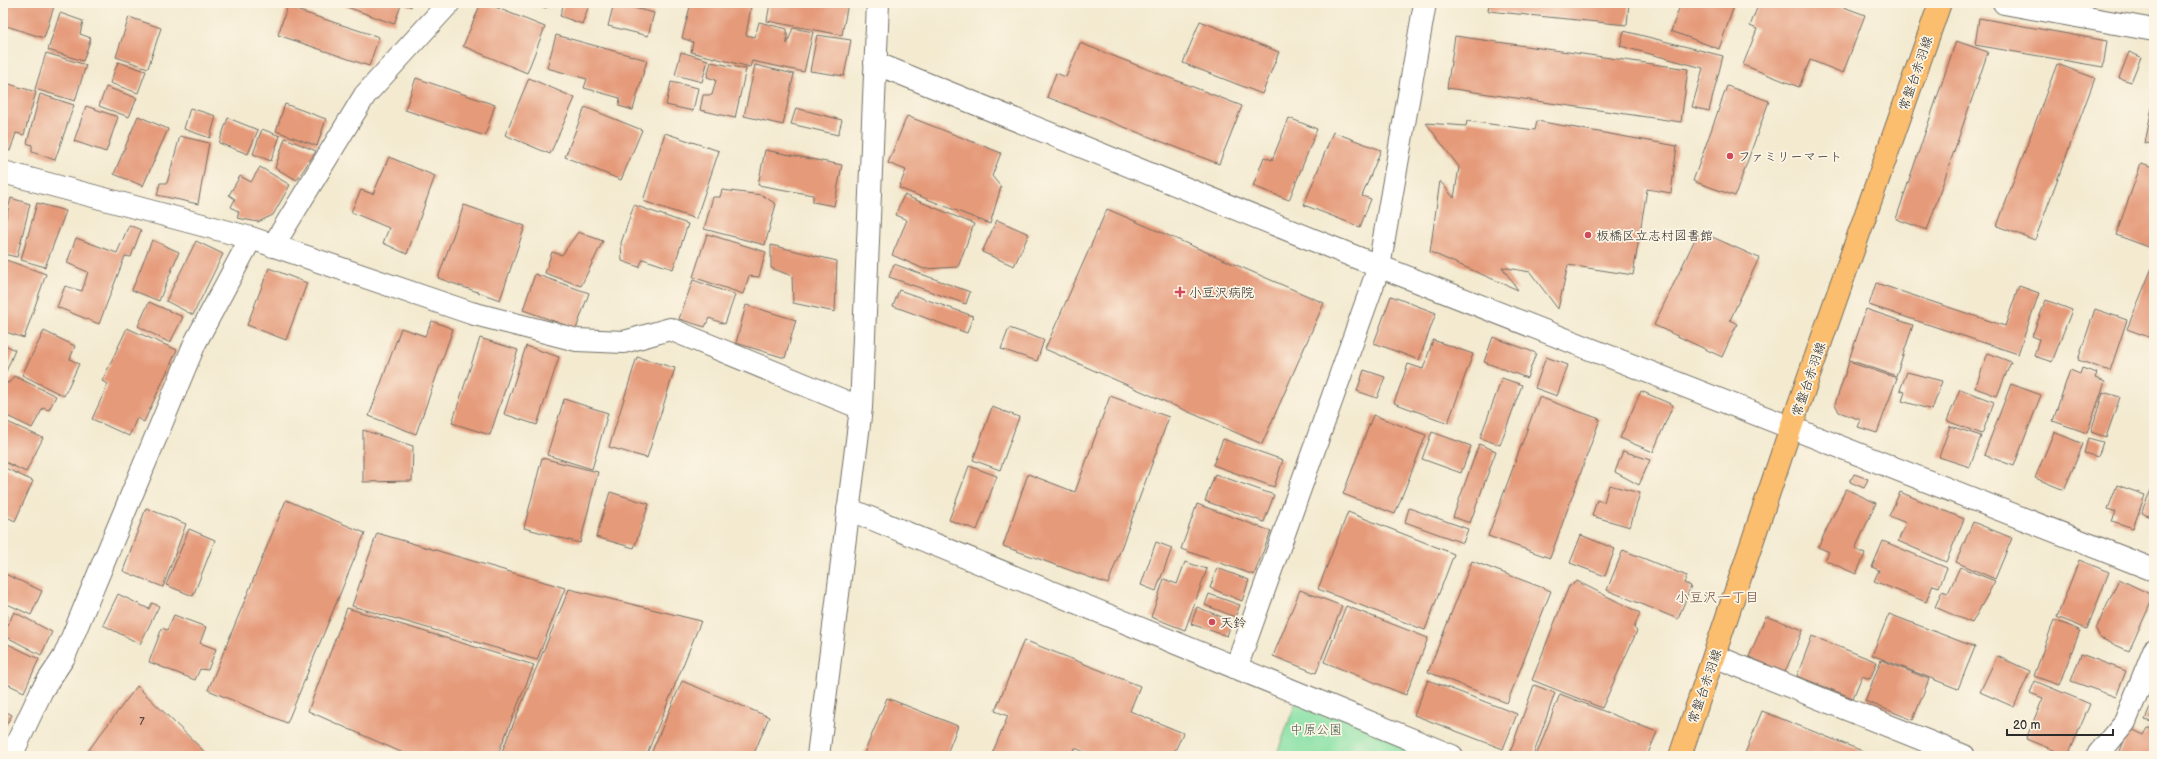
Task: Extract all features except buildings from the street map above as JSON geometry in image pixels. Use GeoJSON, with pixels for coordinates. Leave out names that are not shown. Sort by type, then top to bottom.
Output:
{"type":"FeatureCollection","features":[{"type":"Feature","properties":{"kind":"main road","name":"常盤台赤羽線"},"geometry":{"type":"LineString","coordinates":[[1680,756],[1791,427],[1940,3]]}},
{"type":"Feature","properties":{"kind":"street"},"geometry":{"type":"LineString","coordinates":[[273,246],[365,95],[449,3]]}},
{"type":"Feature","properties":{"kind":"street"},"geometry":{"type":"LineString","coordinates":[[818,756],[861,408],[878,3]]}},
{"type":"Feature","properties":{"kind":"street"},"geometry":{"type":"LineString","coordinates":[[1236,668],[1380,267],[1425,3]]}},
{"type":"Feature","properties":{"kind":"street"},"geometry":{"type":"LineString","coordinates":[[2004,3],[2154,30]]}},
{"type":"Feature","properties":{"kind":"street"},"geometry":{"type":"LineString","coordinates":[[875,63],[1380,267],[2154,570]]}},
{"type":"Feature","properties":{"kind":"street"},"geometry":{"type":"LineString","coordinates":[[3,172],[251,238],[471,313],[577,340],[624,342],[670,330],[861,408]]}},
{"type":"Feature","properties":{"kind":"street"},"geometry":{"type":"LineString","coordinates":[[11,756],[42,690],[64,657],[195,343],[251,238]]}},
{"type":"Feature","properties":{"kind":"street"},"geometry":{"type":"LineString","coordinates":[[848,509],[1452,756]]}},
{"type":"Feature","properties":{"kind":"street"},"geometry":{"type":"LineString","coordinates":[[2097,756],[2125,722],[2154,650]]}},
{"type":"Feature","properties":{"kind":"street"},"geometry":{"type":"LineString","coordinates":[[1714,656],[1964,756]]}},
{"type":"Feature","properties":{"kind":"green space","name":"中原公園"},"geometry":{"type":"Polygon","coordinates":[[[1299,694],[1452,756],[1276,756],[1299,694]]]}},
{"type":"Feature","properties":{"kind":"place","name":"ファミリーマート"},"geometry":{"type":"Point","coordinates":[1730,156]}},
{"type":"Feature","properties":{"kind":"place","name":"板橋区立志村図書館"},"geometry":{"type":"Point","coordinates":[1588,235]}},
{"type":"Feature","properties":{"kind":"place","name":"小豆沢病院"},"geometry":{"type":"Point","coordinates":[1180,292]}},
{"type":"Feature","properties":{"kind":"place","name":"天鈴"},"geometry":{"type":"Point","coordinates":[1212,622]}},
{"type":"Feature","properties":{"kind":"district","name":"小豆沢一丁目"},"geometry":{"type":"Point","coordinates":[1717,597]}}]}
